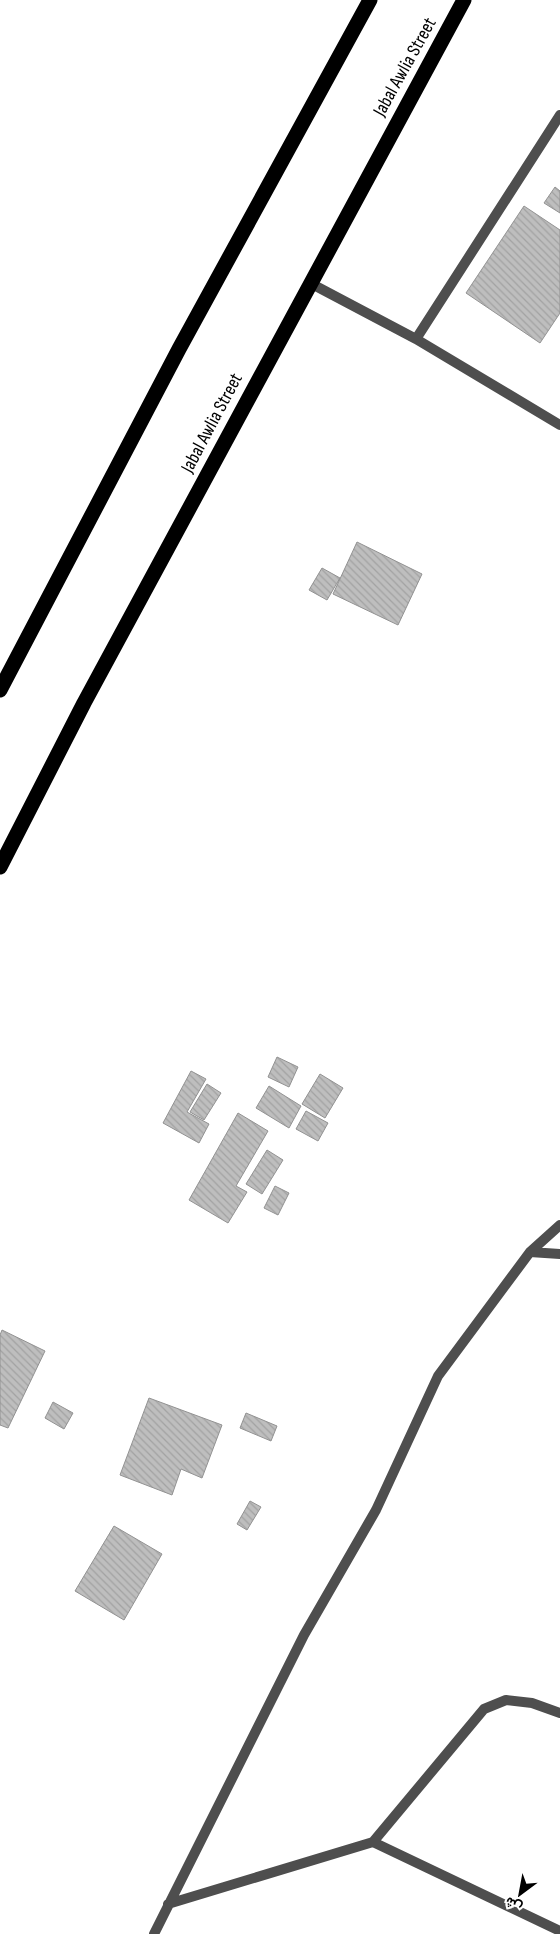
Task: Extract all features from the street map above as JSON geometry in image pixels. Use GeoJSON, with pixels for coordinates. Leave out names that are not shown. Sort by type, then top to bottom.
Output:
{"type":"FeatureCollection","features":[{"type":"Feature","properties":{"kind":"highway"},"geometry":{"type":"LineString","coordinates":[[0,690],[179,350],[370,0]]}},
{"type":"Feature","properties":{"kind":"highway","name":"Jabal Awlia Street"},"geometry":{"type":"LineString","coordinates":[[0,867],[89,694],[464,0]]}},
{"type":"Feature","properties":{"kind":"street"},"geometry":{"type":"LineString","coordinates":[[416,339],[560,115]]}},
{"type":"Feature","properties":{"kind":"street"},"geometry":{"type":"LineString","coordinates":[[310,283],[416,339],[560,425]]}},
{"type":"Feature","properties":{"kind":"street"},"geometry":{"type":"LineString","coordinates":[[154,1934],[304,1635],[376,1510],[438,1376],[530,1252],[560,1225]]}},
{"type":"Feature","properties":{"kind":"street"},"geometry":{"type":"LineString","coordinates":[[530,1252],[560,1254]]}},
{"type":"Feature","properties":{"kind":"street"},"geometry":{"type":"LineString","coordinates":[[168,1904],[373,1842],[484,1708],[506,1700],[532,1702],[560,1714]]}},
{"type":"Feature","properties":{"kind":"street"},"geometry":{"type":"LineString","coordinates":[[373,1842],[560,1931]]}},
{"type":"Feature","properties":{"kind":"building"},"geometry":{"type":"Polygon","coordinates":[[[555,187],[560,191],[560,213],[544,203],[555,187]]]}},
{"type":"Feature","properties":{"kind":"building"},"geometry":{"type":"Polygon","coordinates":[[[524,206],[560,230],[560,313],[540,343],[466,293],[524,206]]]}},
{"type":"Feature","properties":{"kind":"building"},"geometry":{"type":"Polygon","coordinates":[[[357,542],[422,574],[398,625],[333,594],[357,542]]]}},
{"type":"Feature","properties":{"kind":"building"},"geometry":{"type":"Polygon","coordinates":[[[322,568],[340,578],[327,600],[309,590],[322,568]]]}},
{"type":"Feature","properties":{"kind":"building"},"geometry":{"type":"Polygon","coordinates":[[[277,1057],[298,1067],[289,1087],[268,1077],[277,1057]]]}},
{"type":"Feature","properties":{"kind":"building"},"geometry":{"type":"Polygon","coordinates":[[[191,1071],[206,1079],[187,1112],[209,1124],[199,1143],[163,1123],[191,1071]]]}},
{"type":"Feature","properties":{"kind":"building"},"geometry":{"type":"Polygon","coordinates":[[[320,1074],[343,1088],[325,1118],[302,1104],[320,1074]]]}},
{"type":"Feature","properties":{"kind":"building"},"geometry":{"type":"Polygon","coordinates":[[[207,1084],[221,1093],[204,1120],[190,1112],[207,1084]]]}},
{"type":"Feature","properties":{"kind":"building"},"geometry":{"type":"Polygon","coordinates":[[[269,1086],[301,1106],[289,1128],[256,1108],[269,1086]]]}},
{"type":"Feature","properties":{"kind":"building"},"geometry":{"type":"Polygon","coordinates":[[[306,1111],[328,1123],[318,1141],[296,1129],[306,1111]]]}},
{"type":"Feature","properties":{"kind":"building"},"geometry":{"type":"Polygon","coordinates":[[[238,1113],[268,1131],[236,1186],[247,1192],[228,1223],[189,1200],[238,1113]]]}},
{"type":"Feature","properties":{"kind":"building"},"geometry":{"type":"Polygon","coordinates":[[[267,1150],[283,1160],[262,1194],[246,1184],[267,1150]]]}},
{"type":"Feature","properties":{"kind":"building"},"geometry":{"type":"Polygon","coordinates":[[[275,1186],[289,1193],[278,1215],[264,1208],[275,1186]]]}},
{"type":"Feature","properties":{"kind":"building"},"geometry":{"type":"Polygon","coordinates":[[[2,1330],[45,1351],[8,1428],[0,1425],[0,1335],[2,1330]]]}},
{"type":"Feature","properties":{"kind":"building"},"geometry":{"type":"Polygon","coordinates":[[[149,1398],[222,1425],[202,1478],[181,1469],[172,1495],[120,1475],[149,1398]]]}},
{"type":"Feature","properties":{"kind":"building"},"geometry":{"type":"Polygon","coordinates":[[[53,1402],[73,1413],[64,1429],[45,1418],[53,1402]]]}},
{"type":"Feature","properties":{"kind":"building"},"geometry":{"type":"Polygon","coordinates":[[[246,1413],[277,1426],[271,1441],[240,1428],[246,1413]]]}},
{"type":"Feature","properties":{"kind":"building"},"geometry":{"type":"Polygon","coordinates":[[[250,1501],[261,1507],[247,1530],[237,1524],[250,1501]]]}},
{"type":"Feature","properties":{"kind":"building"},"geometry":{"type":"Polygon","coordinates":[[[114,1526],[162,1554],[124,1620],[75,1591],[114,1526]]]}}]}
